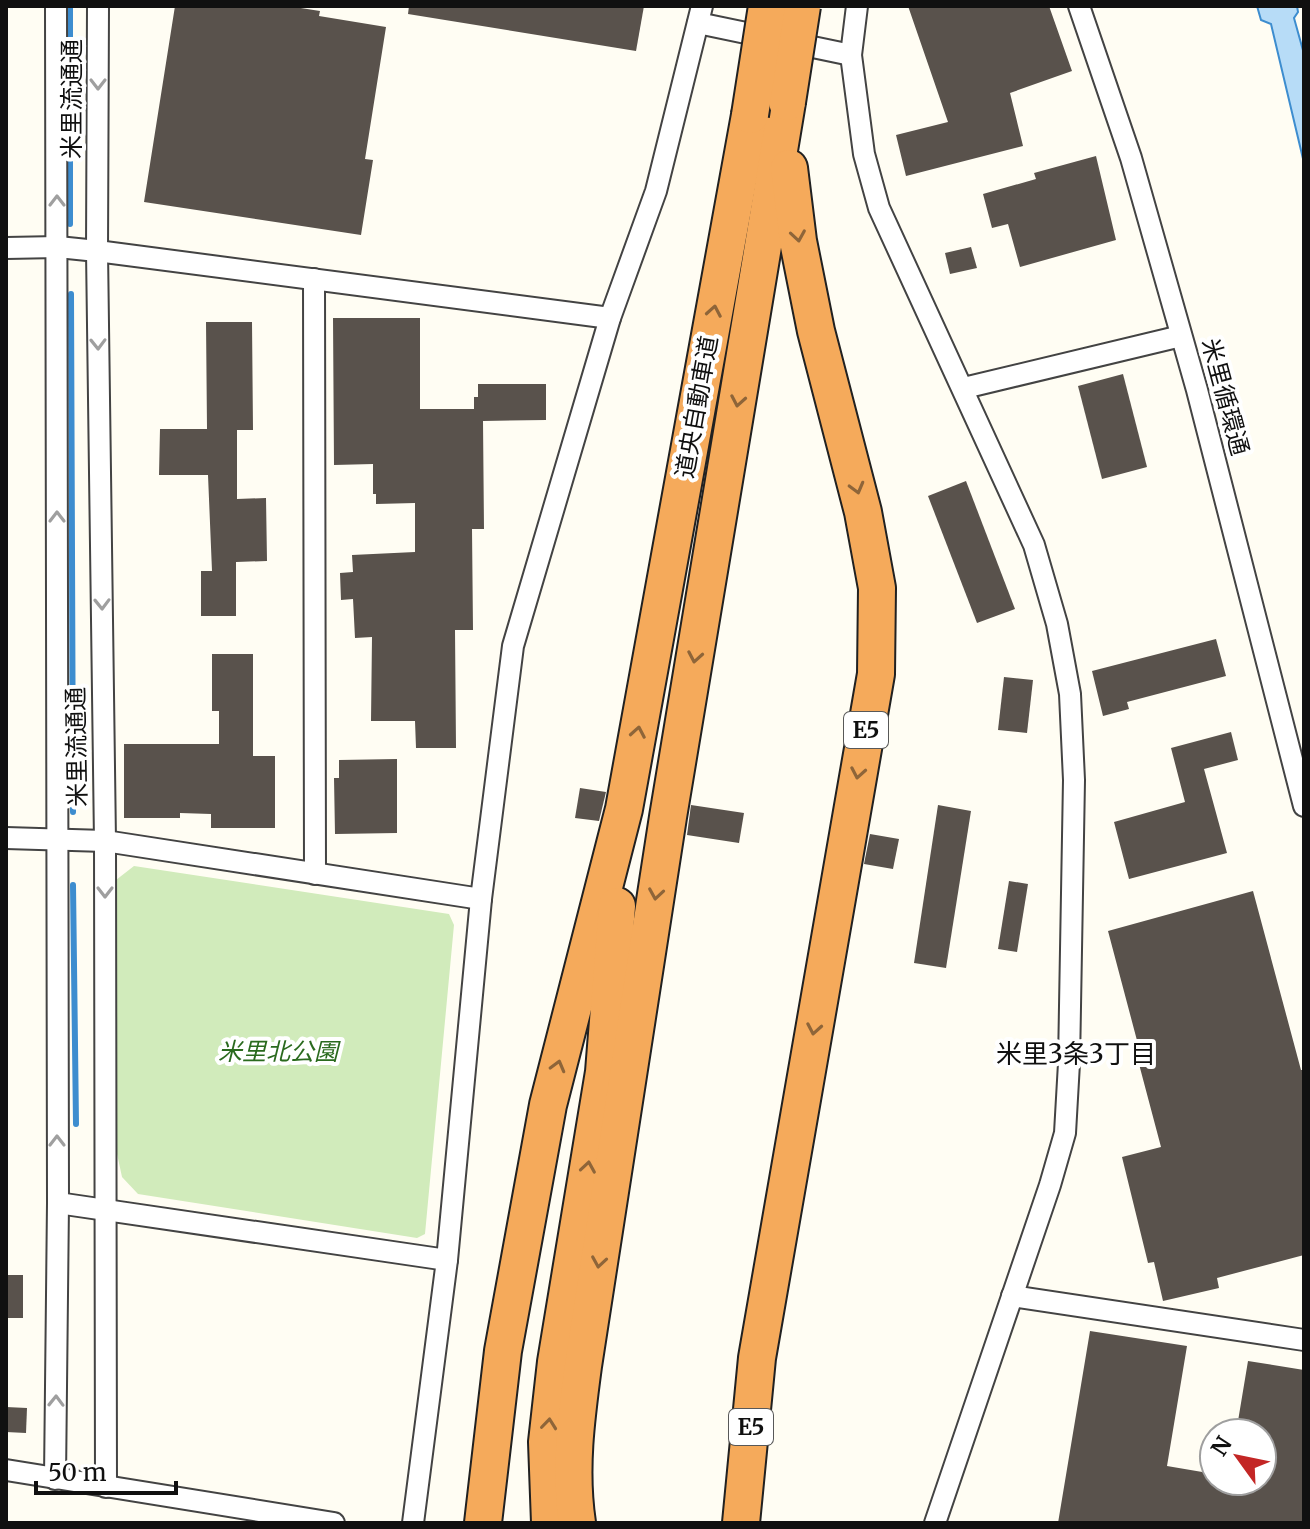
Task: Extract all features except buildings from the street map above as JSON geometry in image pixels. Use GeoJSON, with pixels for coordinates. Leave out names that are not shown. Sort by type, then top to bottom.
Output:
{"type":"FeatureCollection","features":[{"type":"Feature","properties":{"kind":"highway","name":"道央自動車道"},"geometry":{"type":"LineString","coordinates":[[624,809],[767,6]]}},
{"type":"Feature","properties":{"kind":"highway","name":"E5"},"geometry":{"type":"LineString","coordinates":[[562,1512],[668,817],[802,6]]}},
{"type":"Feature","properties":{"kind":"highway","name":"E5"},"geometry":{"type":"LineString","coordinates":[[741,1523],[760,1345],[876,674],[877,588],[863,512],[798,241],[786,116]]}},
{"type":"Feature","properties":{"kind":"highway"},"geometry":{"type":"LineString","coordinates":[[483,1523],[503,1351],[548,1105],[624,809]]}},
{"type":"Feature","properties":{"kind":"highway"},"geometry":{"type":"LineString","coordinates":[[562,1512],[547,1442],[556,1362],[604,1072],[624,809]]}},
{"type":"Feature","properties":{"kind":"highway"},"geometry":{"type":"LineString","coordinates":[[722,1523],[760,1345]]}},
{"type":"Feature","properties":{"kind":"highway"},"geometry":{"type":"LineString","coordinates":[[464,1523],[503,1351]]}},
{"type":"Feature","properties":{"kind":"street","name":"米里流通通"},"geometry":{"type":"LineString","coordinates":[[55,1479],[58,1203],[56,6]]}},
{"type":"Feature","properties":{"kind":"street","name":"米里流通通"},"geometry":{"type":"LineString","coordinates":[[98,6],[97,251],[105,841],[106,1487]]}},
{"type":"Feature","properties":{"kind":"street"},"geometry":{"type":"LineString","coordinates":[[857,6],[851,55],[864,154],[879,208],[1034,545],[1057,624],[1070,694],[1074,780],[1065,1133],[935,1523]]}},
{"type":"Feature","properties":{"kind":"street","name":"米里循環通"},"geometry":{"type":"LineString","coordinates":[[1079,6],[1131,158],[1304,806]]}},
{"type":"Feature","properties":{"kind":"street"},"geometry":{"type":"LineString","coordinates":[[413,1523],[447,1260],[481,899],[513,646],[610,318],[656,191],[700,15],[851,55]]}},
{"type":"Feature","properties":{"kind":"street"},"geometry":{"type":"LineString","coordinates":[[6,248],[58,247],[97,251],[610,318]]}},
{"type":"Feature","properties":{"kind":"street"},"geometry":{"type":"LineString","coordinates":[[314,279],[315,874]]}},
{"type":"Feature","properties":{"kind":"street"},"geometry":{"type":"LineString","coordinates":[[964,388],[1181,336]]}},
{"type":"Feature","properties":{"kind":"street"},"geometry":{"type":"LineString","coordinates":[[6,838],[105,841],[481,899]]}},
{"type":"Feature","properties":{"kind":"street"},"geometry":{"type":"LineString","coordinates":[[58,1203],[447,1260]]}},
{"type":"Feature","properties":{"kind":"street"},"geometry":{"type":"LineString","coordinates":[[1012,1296],[1304,1340]]}},
{"type":"Feature","properties":{"kind":"street"},"geometry":{"type":"LineString","coordinates":[[6,1470],[334,1523]]}},
{"type":"Feature","properties":{"kind":"green space","name":"米里北公園"},"geometry":{"type":"Polygon","coordinates":[[[134,866],[449,914],[454,925],[425,1234],[417,1238],[138,1194],[122,1177],[116,1149],[116,880],[134,866]]]}},
{"type":"Feature","properties":{"kind":"water"},"geometry":{"type":"Polygon","coordinates":[[[1257,6],[1297,6],[1298,12],[1294,18],[1304,54],[1304,163],[1271,24],[1261,20],[1257,6]]]}},
{"type":"Feature","properties":{"kind":"waterway"},"geometry":{"type":"LineString","coordinates":[[70,6],[70,224]]}},
{"type":"Feature","properties":{"kind":"waterway"},"geometry":{"type":"LineString","coordinates":[[71,294],[73,812]]}},
{"type":"Feature","properties":{"kind":"waterway"},"geometry":{"type":"LineString","coordinates":[[73,885],[76,1124]]}},
{"type":"Feature","properties":{"kind":"district","name":"米里3条3丁目"},"geometry":{"type":"Point","coordinates":[1076,1054]}}]}
